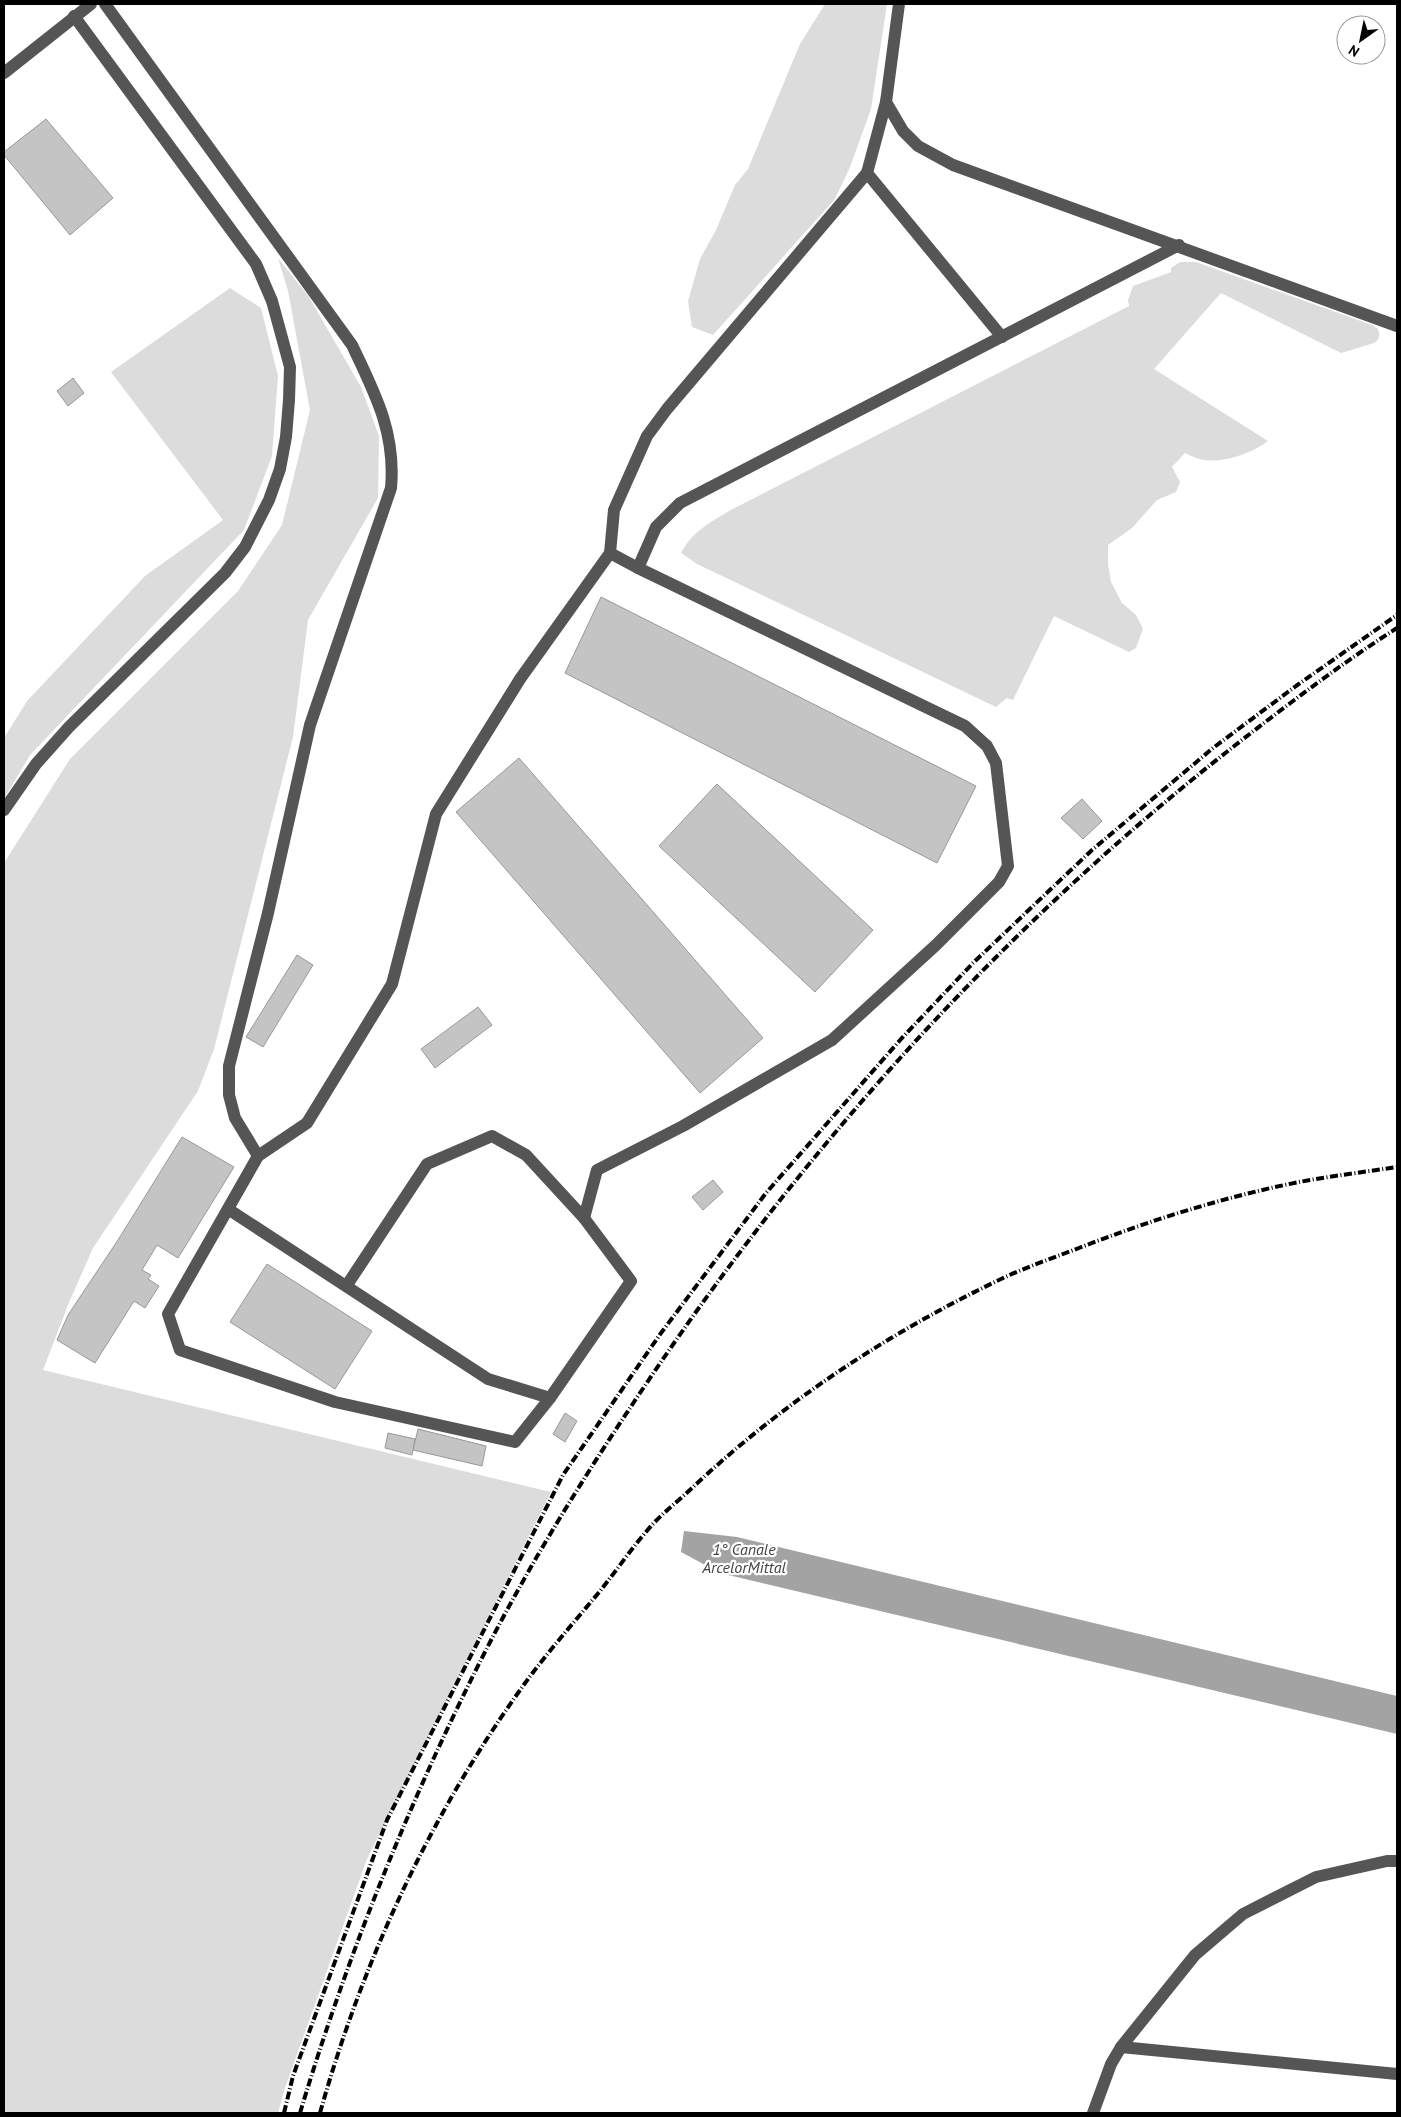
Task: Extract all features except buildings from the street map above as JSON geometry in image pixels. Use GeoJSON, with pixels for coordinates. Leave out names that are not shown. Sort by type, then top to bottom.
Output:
{"type":"FeatureCollection","features":[{"type":"Feature","properties":{"kind":"street"},"geometry":{"type":"LineString","coordinates":[[4,73],[91,4]]}},
{"type":"Feature","properties":{"kind":"street"},"geometry":{"type":"LineString","coordinates":[[105,4],[352,345],[377,397],[388,434],[393,463],[391,488],[310,725],[268,913],[229,1066],[229,1095],[235,1118],[258,1156]]}},
{"type":"Feature","properties":{"kind":"street"},"geometry":{"type":"LineString","coordinates":[[347,1285],[427,1164],[492,1136],[526,1155],[584,1218],[631,1281],[550,1398],[515,1442],[335,1402],[180,1350],[168,1314],[258,1156],[306,1123],[392,984],[436,814],[520,679],[610,553],[614,510],[647,436],[667,409],[867,173],[886,102],[899,4]]}},
{"type":"Feature","properties":{"kind":"street"},"geometry":{"type":"LineString","coordinates":[[4,810],[36,764],[69,727],[197,602],[225,573],[245,547],[269,500],[280,469],[290,400],[290,367],[281,328],[256,264],[74,16]]}},
{"type":"Feature","properties":{"kind":"street"},"geometry":{"type":"LineString","coordinates":[[886,102],[903,131],[918,146],[953,165],[1179,245],[1397,326]]}},
{"type":"Feature","properties":{"kind":"street"},"geometry":{"type":"LineString","coordinates":[[867,173],[1002,337]]}},
{"type":"Feature","properties":{"kind":"street"},"geometry":{"type":"LineString","coordinates":[[638,568],[656,527],[680,503],[1179,245]]}},
{"type":"Feature","properties":{"kind":"street"},"geometry":{"type":"LineString","coordinates":[[584,1218],[597,1170],[683,1126],[832,1040],[936,945],[998,882],[1008,866],[996,763],[987,746],[966,726],[610,553]]}},
{"type":"Feature","properties":{"kind":"street"},"geometry":{"type":"LineString","coordinates":[[228,1209],[347,1285],[488,1379],[550,1398]]}},
{"type":"Feature","properties":{"kind":"street"},"geometry":{"type":"LineString","coordinates":[[1093,2113],[1111,2064],[1121,2048],[1195,1955],[1243,1914],[1316,1877],[1387,1861],[1397,1861]]}},
{"type":"Feature","properties":{"kind":"street"},"geometry":{"type":"LineString","coordinates":[[1121,2048],[1397,2074]]}},
{"type":"Feature","properties":{"kind":"shaded area"},"geometry":{"type":"Polygon","coordinates":[[[825,4],[887,4],[871,109],[850,167],[835,199],[713,335],[692,327],[688,301],[700,259],[716,230],[735,185],[748,169],[800,44],[825,4]]]}},
{"type":"Feature","properties":{"kind":"shaded area"},"geometry":{"type":"Polygon","coordinates":[[[278,258],[309,297],[361,387],[379,436],[378,498],[308,620],[293,737],[214,1049],[198,1091],[93,1248],[68,1305],[43,1370],[551,1492],[367,1859],[285,2088],[278,2113],[4,2113],[4,863],[70,759],[238,591],[282,525],[310,410],[288,291],[278,258]]]}},
{"type":"Feature","properties":{"kind":"shaded area"},"geometry":{"type":"Polygon","coordinates":[[[1180,262],[1196,262],[1372,325],[1378,329],[1379,335],[1374,343],[1341,353],[1221,293],[1154,369],[1268,441],[1245,454],[1227,459],[1198,459],[1185,453],[1172,467],[1180,482],[1176,492],[1157,500],[1132,528],[1108,545],[1108,564],[1111,582],[1122,603],[1136,615],[1143,629],[1136,648],[1129,652],[1054,616],[1013,700],[1007,698],[996,707],[697,564],[681,553],[690,539],[708,524],[729,511],[1129,306],[1128,300],[1133,286],[1171,272],[1171,268],[1180,262]]]}},
{"type":"Feature","properties":{"kind":"shaded area"},"geometry":{"type":"Polygon","coordinates":[[[230,288],[261,308],[278,376],[272,456],[244,530],[30,755],[4,799],[4,738],[27,701],[145,576],[223,520],[111,372],[230,288]]]}},
{"type":"Feature","properties":{"kind":"water","name":"1° Canale ArcelorMittal"},"geometry":{"type":"Polygon","coordinates":[[[684,1531],[737,1537],[1397,1696],[1397,1734],[720,1573],[681,1552],[684,1531]]]}},
{"type":"Feature","properties":{"kind":"railway"},"geometry":{"type":"LineString","coordinates":[[284,2113],[293,2076],[387,1820],[563,1475],[661,1333],[766,1193],[901,1039],[973,963],[1092,850],[1213,748],[1296,686],[1397,615]]}},
{"type":"Feature","properties":{"kind":"railway"},"geometry":{"type":"LineString","coordinates":[[300,2113],[360,1935],[407,1818],[459,1704],[503,1617],[556,1524],[632,1405],[697,1310],[766,1218],[838,1129],[914,1043],[993,960],[1076,881],[1162,805],[1287,705],[1397,628]]}},
{"type":"Feature","properties":{"kind":"railway"},"geometry":{"type":"LineString","coordinates":[[320,2113],[337,2057],[377,1948],[427,1842],[485,1741],[537,1667],[645,1533],[661,1516],[726,1458],[799,1399],[877,1346],[959,1300],[1010,1275],[1133,1228],[1215,1202],[1299,1182],[1397,1167]]}}]}
